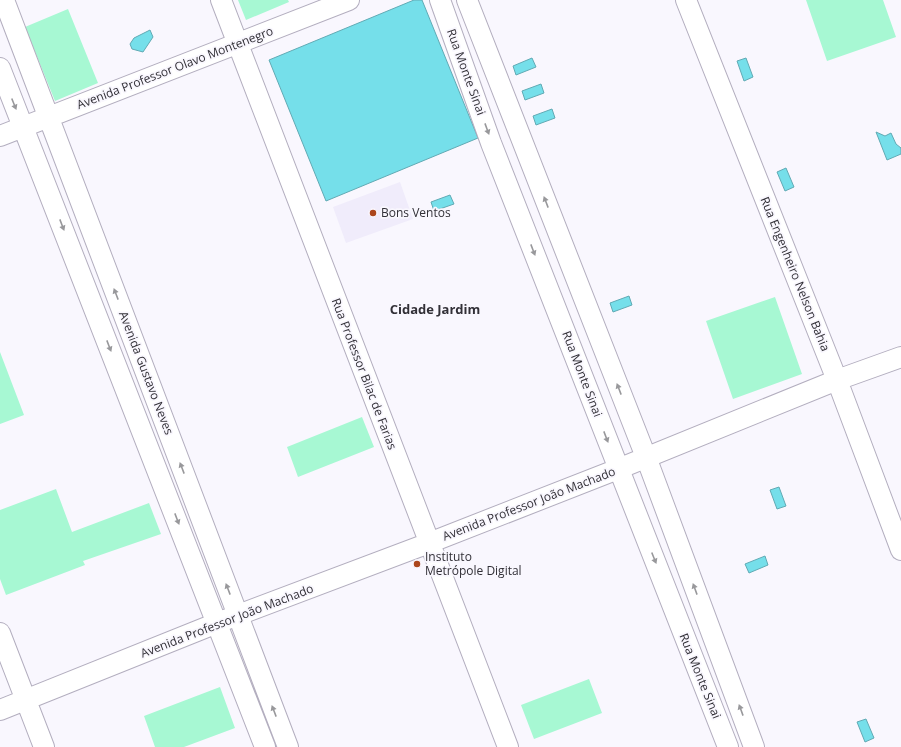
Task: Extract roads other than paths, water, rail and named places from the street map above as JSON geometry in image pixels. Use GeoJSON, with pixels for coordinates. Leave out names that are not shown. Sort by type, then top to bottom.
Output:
{"type":"FeatureCollection","features":[{"type":"Feature","properties":{"kind":"street","name":"Avenida Gustavo Neves"},"geometry":{"type":"LineString","coordinates":[[4,0],[50,117],[288,747]]}},
{"type":"Feature","properties":{"kind":"street","name":"Rua Professor Bilac de Farias"},"geometry":{"type":"LineString","coordinates":[[221,0],[508,747]]}},
{"type":"Feature","properties":{"kind":"street","name":"Avenida Professor Olavo Montenegro"},"geometry":{"type":"LineString","coordinates":[[0,136],[349,0]]}},
{"type":"Feature","properties":{"kind":"street","name":"Rua Monte Sinai"},"geometry":{"type":"LineString","coordinates":[[440,0],[491,143],[728,747]]}},
{"type":"Feature","properties":{"kind":"street","name":"Rua Monte Sinai"},"geometry":{"type":"LineString","coordinates":[[467,0],[646,458],[754,747]]}},
{"type":"Feature","properties":{"kind":"street","name":"Rua Engenheiro Nelson Bahia"},"geometry":{"type":"LineString","coordinates":[[686,0],[837,380],[901,550]]}},
{"type":"Feature","properties":{"kind":"street","name":"Avenida Gustavo Neves"},"geometry":{"type":"LineString","coordinates":[[0,68],[265,747]]}},
{"type":"Feature","properties":{"kind":"street","name":"Avenida Professor João Machado"},"geometry":{"type":"LineString","coordinates":[[0,710],[646,458],[837,380],[901,357]]}},
{"type":"Feature","properties":{"kind":"street"},"geometry":{"type":"LineString","coordinates":[[0,633],[44,747]]}},
{"type":"Feature","properties":{"kind":"water"},"geometry":{"type":"Polygon","coordinates":[[[414,0],[422,0],[478,138],[326,201],[269,60],[414,0]]]}},
{"type":"Feature","properties":{"kind":"water"},"geometry":{"type":"Polygon","coordinates":[[[150,30],[153,37],[143,52],[132,49],[130,44],[134,38],[150,30]]]}},
{"type":"Feature","properties":{"kind":"water"},"geometry":{"type":"Polygon","coordinates":[[[532,58],[536,67],[516,75],[513,66],[532,58]]]}},
{"type":"Feature","properties":{"kind":"water"},"geometry":{"type":"Polygon","coordinates":[[[746,58],[753,77],[744,81],[737,61],[746,58]]]}},
{"type":"Feature","properties":{"kind":"water"},"geometry":{"type":"Polygon","coordinates":[[[541,84],[544,93],[525,100],[522,91],[541,84]]]}},
{"type":"Feature","properties":{"kind":"water"},"geometry":{"type":"Polygon","coordinates":[[[552,109],[555,118],[536,125],[533,116],[552,109]]]}},
{"type":"Feature","properties":{"kind":"water"},"geometry":{"type":"Polygon","coordinates":[[[876,132],[885,136],[891,133],[896,144],[901,148],[901,154],[887,160],[876,132]]]}},
{"type":"Feature","properties":{"kind":"water"},"geometry":{"type":"Polygon","coordinates":[[[786,168],[794,187],[785,191],[777,172],[786,168]]]}},
{"type":"Feature","properties":{"kind":"water"},"geometry":{"type":"Polygon","coordinates":[[[450,195],[454,204],[434,211],[431,202],[450,195]]]}},
{"type":"Feature","properties":{"kind":"water"},"geometry":{"type":"Polygon","coordinates":[[[629,296],[632,305],[613,312],[610,303],[629,296]]]}},
{"type":"Feature","properties":{"kind":"water"},"geometry":{"type":"Polygon","coordinates":[[[779,487],[786,506],[777,509],[770,490],[779,487]]]}},
{"type":"Feature","properties":{"kind":"water"},"geometry":{"type":"Polygon","coordinates":[[[765,556],[768,565],[749,573],[745,564],[765,556]]]}},
{"type":"Feature","properties":{"kind":"water"},"geometry":{"type":"Polygon","coordinates":[[[866,719],[874,738],[865,742],[857,722],[866,719]]]}},
{"type":"Feature","properties":{"kind":"place","name":"Bons Ventos"},"geometry":{"type":"Point","coordinates":[373,213]}},
{"type":"Feature","properties":{"kind":"place","name":"Instituto Metrópole Digital"},"geometry":{"type":"Point","coordinates":[417,564]}},
{"type":"Feature","properties":{"kind":"district","name":"Cidade Jardim"},"geometry":{"type":"Point","coordinates":[435,309]}}]}
